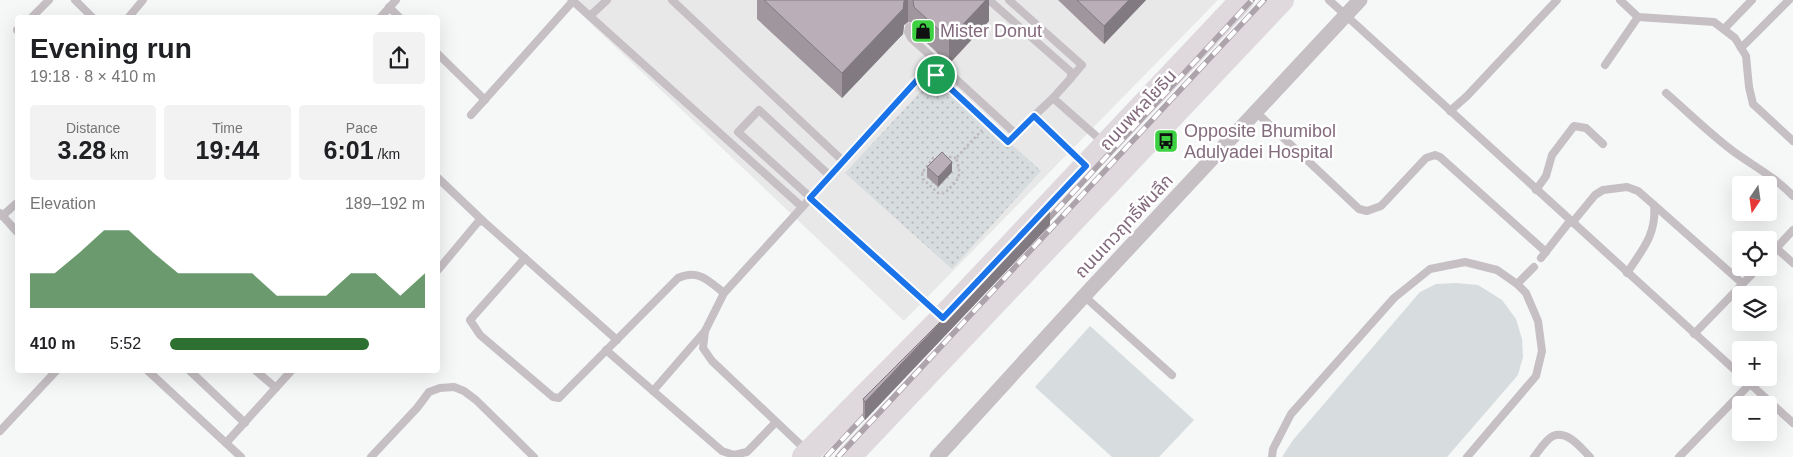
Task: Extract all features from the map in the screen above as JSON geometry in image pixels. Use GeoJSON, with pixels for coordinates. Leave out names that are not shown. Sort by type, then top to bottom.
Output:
{"type":"FeatureCollection","features":[{"type":"Feature","properties":{"kind":"main road","name":"ถนนพหลโยธิน"},"geometry":{"type":"LineString","coordinates":[[806,455],[943,318],[1242,0]]}},
{"type":"Feature","properties":{"kind":"main road","name":"ถนนพหลโยธิน"},"geometry":{"type":"LineString","coordinates":[[849,457],[1108,186],[1282,0]]}},
{"type":"Feature","properties":{"kind":"main road"},"geometry":{"type":"LineString","coordinates":[[1086,166],[1108,186]]}},
{"type":"Feature","properties":{"kind":"street","name":"ถนนเทวฤทธิ์พันลึก"},"geometry":{"type":"LineString","coordinates":[[937,457],[1360,0]]}},
{"type":"Feature","properties":{"kind":"lane"},"geometry":{"type":"LineString","coordinates":[[34,15],[49,0]]}},
{"type":"Feature","properties":{"kind":"lane"},"geometry":{"type":"LineString","coordinates":[[75,0],[90,15]]}},
{"type":"Feature","properties":{"kind":"lane"},"geometry":{"type":"LineString","coordinates":[[130,15],[143,0]]}},
{"type":"Feature","properties":{"kind":"lane"},"geometry":{"type":"LineString","coordinates":[[382,15],[396,0]]}},
{"type":"Feature","properties":{"kind":"lane"},"geometry":{"type":"LineString","coordinates":[[471,115],[572,0],[802,207]]}},
{"type":"Feature","properties":{"kind":"lane"},"geometry":{"type":"LineString","coordinates":[[590,16],[607,0]]}},
{"type":"Feature","properties":{"kind":"lane"},"geometry":{"type":"LineString","coordinates":[[672,0],[843,161]]}},
{"type":"Feature","properties":{"kind":"lane"},"geometry":{"type":"LineString","coordinates":[[989,0],[1070,72],[1071,78]]}},
{"type":"Feature","properties":{"kind":"lane"},"geometry":{"type":"LineString","coordinates":[[653,390],[705,332],[724,292],[918,79],[928,73],[936,75],[1008,142],[1053,98],[1082,65],[1009,0]]}},
{"type":"Feature","properties":{"kind":"lane"},"geometry":{"type":"LineString","coordinates":[[1329,0],[1732,369]]}},
{"type":"Feature","properties":{"kind":"lane"},"geometry":{"type":"LineString","coordinates":[[1450,111],[1467,96],[1557,0]]}},
{"type":"Feature","properties":{"kind":"lane"},"geometry":{"type":"LineString","coordinates":[[1620,0],[1638,16],[1714,22],[1724,29],[1735,38],[1746,56],[1749,87],[1753,104],[1790,138],[1793,129]]}},
{"type":"Feature","properties":{"kind":"lane"},"geometry":{"type":"LineString","coordinates":[[1724,29],[1752,0]]}},
{"type":"Feature","properties":{"kind":"lane"},"geometry":{"type":"LineString","coordinates":[[1741,48],[1789,0]]}},
{"type":"Feature","properties":{"kind":"lane"},"geometry":{"type":"LineString","coordinates":[[389,7],[397,15]]}},
{"type":"Feature","properties":{"kind":"lane"},"geometry":{"type":"LineString","coordinates":[[1605,65],[1638,16]]}},
{"type":"Feature","properties":{"kind":"lane"},"geometry":{"type":"LineString","coordinates":[[909,27],[908,32],[911,38],[1016,134]]}},
{"type":"Feature","properties":{"kind":"lane"},"geometry":{"type":"LineString","coordinates":[[440,56],[485,100]]}},
{"type":"Feature","properties":{"kind":"lane"},"geometry":{"type":"LineString","coordinates":[[1666,93],[1737,154],[1782,184],[1793,196]]}},
{"type":"Feature","properties":{"kind":"lane"},"geometry":{"type":"LineString","coordinates":[[1053,98],[1106,145]]}},
{"type":"Feature","properties":{"kind":"lane"},"geometry":{"type":"LineString","coordinates":[[830,176],[759,110],[738,132],[943,318]]}},
{"type":"Feature","properties":{"kind":"lane"},"geometry":{"type":"LineString","coordinates":[[1256,112],[1359,209],[1367,211],[1381,206],[1426,158],[1435,154],[1543,255],[1595,195],[1603,190],[1627,187],[1638,191],[1742,283]]}},
{"type":"Feature","properties":{"kind":"lane"},"geometry":{"type":"LineString","coordinates":[[1034,116],[1086,166]]}},
{"type":"Feature","properties":{"kind":"lane"},"geometry":{"type":"LineString","coordinates":[[1536,190],[1546,176],[1552,155],[1574,126],[1586,128],[1603,144]]}},
{"type":"Feature","properties":{"kind":"lane"},"geometry":{"type":"LineString","coordinates":[[440,180],[483,221],[617,340]]}},
{"type":"Feature","properties":{"kind":"lane"},"geometry":{"type":"LineString","coordinates":[[15,204],[1,215],[15,230]]}},
{"type":"Feature","properties":{"kind":"lane"},"geometry":{"type":"LineString","coordinates":[[1627,273],[1653,230],[1654,205]]}},
{"type":"Feature","properties":{"kind":"lane"},"geometry":{"type":"LineString","coordinates":[[440,268],[478,222],[483,221]]}},
{"type":"Feature","properties":{"kind":"lane"},"geometry":{"type":"LineString","coordinates":[[1777,247],[1793,230]]}},
{"type":"Feature","properties":{"kind":"lane"},"geometry":{"type":"LineString","coordinates":[[1777,249],[1793,263]]}},
{"type":"Feature","properties":{"kind":"lane"},"geometry":{"type":"LineString","coordinates":[[525,258],[470,320],[480,335],[553,397],[559,398],[678,278],[688,273],[706,278],[724,292]]}},
{"type":"Feature","properties":{"kind":"lane"},"geometry":{"type":"LineString","coordinates":[[1272,457],[1273,449],[1291,414],[1394,298],[1430,269],[1465,262],[1497,270],[1518,284],[1526,293],[1538,321],[1542,351],[1536,376],[1467,457]]}},
{"type":"Feature","properties":{"kind":"lane"},"geometry":{"type":"LineString","coordinates":[[1518,284],[1534,267]]}},
{"type":"Feature","properties":{"kind":"lane"},"geometry":{"type":"LineString","coordinates":[[1694,334],[1749,276]]}},
{"type":"Feature","properties":{"kind":"lane"},"geometry":{"type":"LineString","coordinates":[[1084,296],[1172,375]]}},
{"type":"Feature","properties":{"kind":"lane"},"geometry":{"type":"LineString","coordinates":[[705,332],[703,348],[712,361],[776,422],[806,455]]}},
{"type":"Feature","properties":{"kind":"lane"},"geometry":{"type":"LineString","coordinates":[[606,350],[722,451],[734,455],[746,452],[776,422]]}},
{"type":"Feature","properties":{"kind":"lane"},"geometry":{"type":"LineString","coordinates":[[0,431],[54,373]]}},
{"type":"Feature","properties":{"kind":"lane"},"geometry":{"type":"LineString","coordinates":[[150,373],[241,457]]}},
{"type":"Feature","properties":{"kind":"lane"},"geometry":{"type":"LineString","coordinates":[[192,373],[244,423]]}},
{"type":"Feature","properties":{"kind":"lane"},"geometry":{"type":"LineString","coordinates":[[258,373],[276,388]]}},
{"type":"Feature","properties":{"kind":"lane"},"geometry":{"type":"LineString","coordinates":[[226,443],[289,373]]}},
{"type":"Feature","properties":{"kind":"lane"},"geometry":{"type":"LineString","coordinates":[[1679,457],[1748,386]]}},
{"type":"Feature","properties":{"kind":"lane"},"geometry":{"type":"LineString","coordinates":[[1750,386],[1793,423]]}},
{"type":"Feature","properties":{"kind":"lane"},"geometry":{"type":"LineString","coordinates":[[371,457],[417,408],[429,392],[440,388],[454,387],[464,391],[476,400],[534,457]]}},
{"type":"Feature","properties":{"kind":"lane"},"geometry":{"type":"LineString","coordinates":[[1534,457],[1552,437],[1562,435],[1570,438],[1590,457]]}},
{"type":"Feature","properties":{"kind":"path"},"geometry":{"type":"LineString","coordinates":[[956,158],[988,124]]}},
{"type":"Feature","properties":{"kind":"path"},"geometry":{"type":"LineString","coordinates":[[944,156],[956,158],[960,171],[957,179],[945,193],[938,193],[923,179],[922,173],[933,158],[944,156]]}},
{"type":"Feature","properties":{"kind":"shaded area"},"geometry":{"type":"Polygon","coordinates":[[[566,0],[1218,0],[904,321],[566,0]]]}},
{"type":"Feature","properties":{"kind":"shaded area"},"geometry":{"type":"Polygon","coordinates":[[[936,75],[1041,171],[952,269],[845,173],[936,75]]]}},
{"type":"Feature","properties":{"kind":"shaded area"},"geometry":{"type":"Polygon","coordinates":[[[1436,284],[1478,285],[1502,300],[1516,319],[1522,339],[1523,357],[1518,375],[1447,457],[1282,457],[1293,440],[1420,292],[1436,284]]]}},
{"type":"Feature","properties":{"kind":"shaded area"},"geometry":{"type":"Polygon","coordinates":[[[1090,326],[1194,420],[1159,457],[1112,457],[1035,387],[1090,326]]]}},
{"type":"Feature","properties":{"kind":"building"},"geometry":{"type":"Polygon","coordinates":[[[764,0],[905,0],[903,9],[842,73],[764,0]]]}},
{"type":"Feature","properties":{"kind":"building"},"geometry":{"type":"Polygon","coordinates":[[[913,0],[986,0],[949,39],[914,7],[913,0]]]}},
{"type":"Feature","properties":{"kind":"building"},"geometry":{"type":"Polygon","coordinates":[[[1077,0],[1129,0],[1104,26],[1077,0]]]}},
{"type":"Feature","properties":{"kind":"building"},"geometry":{"type":"Polygon","coordinates":[[[942,152],[952,162],[938,177],[927,167],[942,152]]]}},
{"type":"Feature","properties":{"kind":"building"},"geometry":{"type":"Polygon","coordinates":[[[1050,207],[865,402],[863,399],[953,309],[1050,207]]]}},
{"type":"Feature","properties":{"kind":"railway"},"geometry":{"type":"LineString","coordinates":[[1041,227],[1252,0]]}},
{"type":"Feature","properties":{"kind":"railway"},"geometry":{"type":"LineString","coordinates":[[838,457],[1264,0]]}},
{"type":"Feature","properties":{"kind":"railway"},"geometry":{"type":"LineString","coordinates":[[826,457],[872,408]]}},
{"type":"Feature","properties":{"kind":"place","name":"Mister Donut"},"geometry":{"type":"Point","coordinates":[923,31]}},
{"type":"Feature","properties":{"kind":"place","name":"Opposite Bhumibol Adulyadei Hospital"},"geometry":{"type":"Point","coordinates":[1166,141]}},
{"type":"Feature","properties":{"kind":"route"},"geometry":{"type":"LineString","coordinates":[[928,73],[936,75],[1008,142],[1034,116],[1086,166],[943,318],[810,198],[918,79],[928,73]]}}]}
